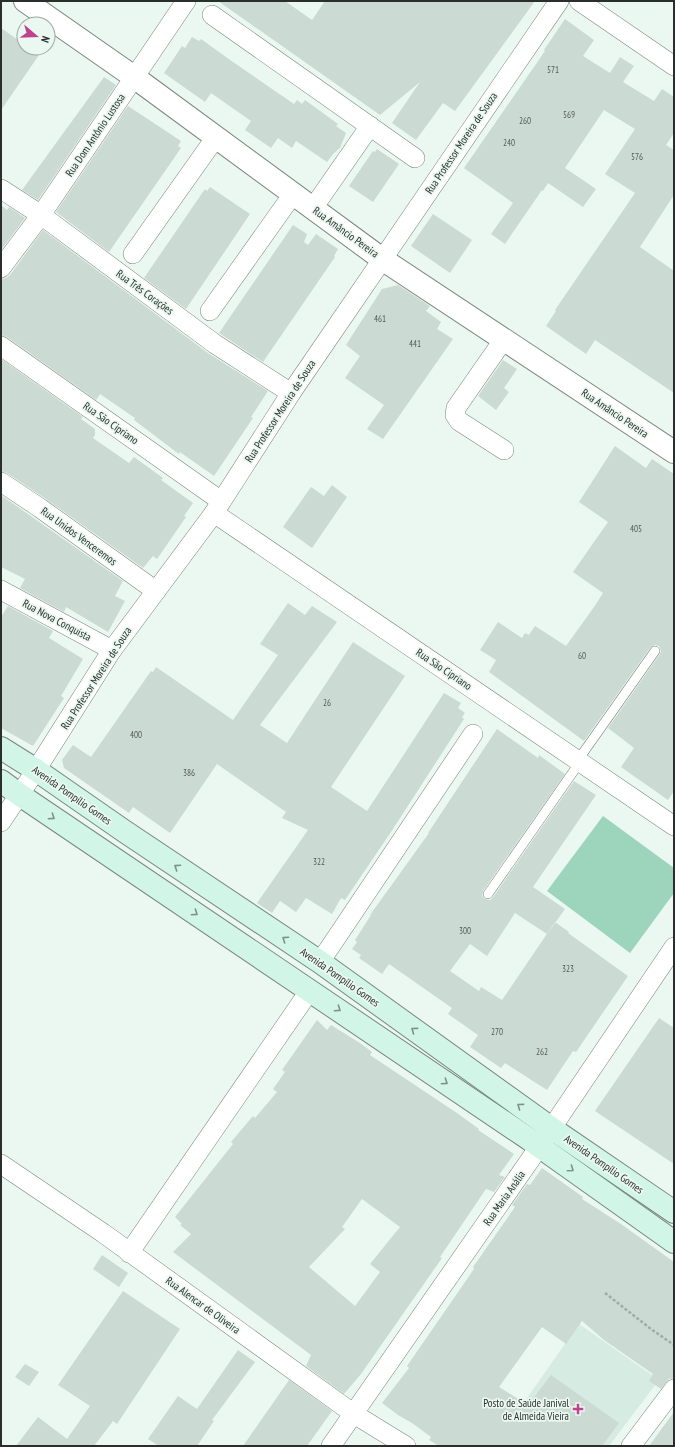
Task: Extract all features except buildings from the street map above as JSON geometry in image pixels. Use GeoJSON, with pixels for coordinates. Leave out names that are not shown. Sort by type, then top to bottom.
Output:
{"type":"FeatureCollection","features":[{"type":"Feature","properties":{"kind":"main road","name":"Avenida Pompílio Gomes"},"geometry":{"type":"LineString","coordinates":[[1,748],[36,770],[124,831],[320,962],[551,1128],[674,1212]]}},
{"type":"Feature","properties":{"kind":"main road","name":"Avenida Pompílio Gomes"},"geometry":{"type":"LineString","coordinates":[[1,781],[310,990],[539,1147],[674,1242]]}},
{"type":"Feature","properties":{"kind":"street","name":"Rua Amâncio Pereira"},"geometry":{"type":"LineString","coordinates":[[25,1],[134,77],[382,259],[674,452]]}},
{"type":"Feature","properties":{"kind":"street","name":"Rua Dom Antônio Lustosa"},"geometry":{"type":"LineString","coordinates":[[1,268],[41,215],[186,1]]}},
{"type":"Feature","properties":{"kind":"street","name":"Rua Professor Moreira de Souza"},"geometry":{"type":"LineString","coordinates":[[1,822],[20,795],[112,650],[218,507],[291,393],[559,1]]}},
{"type":"Feature","properties":{"kind":"street"},"geometry":{"type":"LineString","coordinates":[[579,1],[674,66]]}},
{"type":"Feature","properties":{"kind":"street"},"geometry":{"type":"LineString","coordinates":[[212,15],[415,158]]}},
{"type":"Feature","properties":{"kind":"street"},"geometry":{"type":"LineString","coordinates":[[313,208],[370,126]]}},
{"type":"Feature","properties":{"kind":"street"},"geometry":{"type":"LineString","coordinates":[[133,254],[216,138]]}},
{"type":"Feature","properties":{"kind":"street","name":"Rua Três Corações"},"geometry":{"type":"LineString","coordinates":[[1,189],[41,215],[215,344],[291,393]]}},
{"type":"Feature","properties":{"kind":"street"},"geometry":{"type":"LineString","coordinates":[[210,310],[293,194]]}},
{"type":"Feature","properties":{"kind":"street"},"geometry":{"type":"LineString","coordinates":[[504,339],[456,408],[455,415],[458,421],[504,450]]}},
{"type":"Feature","properties":{"kind":"street","name":"Rua São Cipriano"},"geometry":{"type":"LineString","coordinates":[[1,346],[218,507],[674,826]]}},
{"type":"Feature","properties":{"kind":"street","name":"Rua Unidos Venceremos"},"geometry":{"type":"LineString","coordinates":[[1,482],[156,591]]}},
{"type":"Feature","properties":{"kind":"street","name":"Rua Nova Conquista"},"geometry":{"type":"LineString","coordinates":[[1,590],[112,650]]}},
{"type":"Feature","properties":{"kind":"street"},"geometry":{"type":"LineString","coordinates":[[320,962],[473,734]]}},
{"type":"Feature","properties":{"kind":"street","name":"Rua Maria Anália"},"geometry":{"type":"LineString","coordinates":[[331,1446],[539,1147],[674,948]]}},
{"type":"Feature","properties":{"kind":"street"},"geometry":{"type":"LineString","coordinates":[[129,1253],[310,990]]}},
{"type":"Feature","properties":{"kind":"street","name":"Rua Alencar de Oliveira"},"geometry":{"type":"LineString","coordinates":[[1,1164],[129,1253],[354,1414],[406,1446]]}},
{"type":"Feature","properties":{"kind":"street"},"geometry":{"type":"LineString","coordinates":[[631,1446],[674,1389]]}},
{"type":"Feature","properties":{"kind":"lane"},"geometry":{"type":"LineString","coordinates":[[488,894],[655,651]]}},
{"type":"Feature","properties":{"kind":"path"},"geometry":{"type":"LineString","coordinates":[[605,1293],[650,1330],[674,1345]]}},
{"type":"Feature","properties":{"kind":"shaded area","name":"Posto de Saúde Janival de Almeida Vieira"},"geometry":{"type":"Polygon","coordinates":[[[579,1324],[659,1380],[609,1446],[498,1446],[499,1438],[579,1324]]]}},
{"type":"Feature","properties":{"kind":"green space"},"geometry":{"type":"Polygon","coordinates":[[[603,816],[674,868],[674,893],[630,953],[547,891],[603,816]]]}},
{"type":"Feature","properties":{"kind":"place","name":"Posto de Saúde Janival de Almeida Vieira"},"geometry":{"type":"Point","coordinates":[578,1409]}}]}
